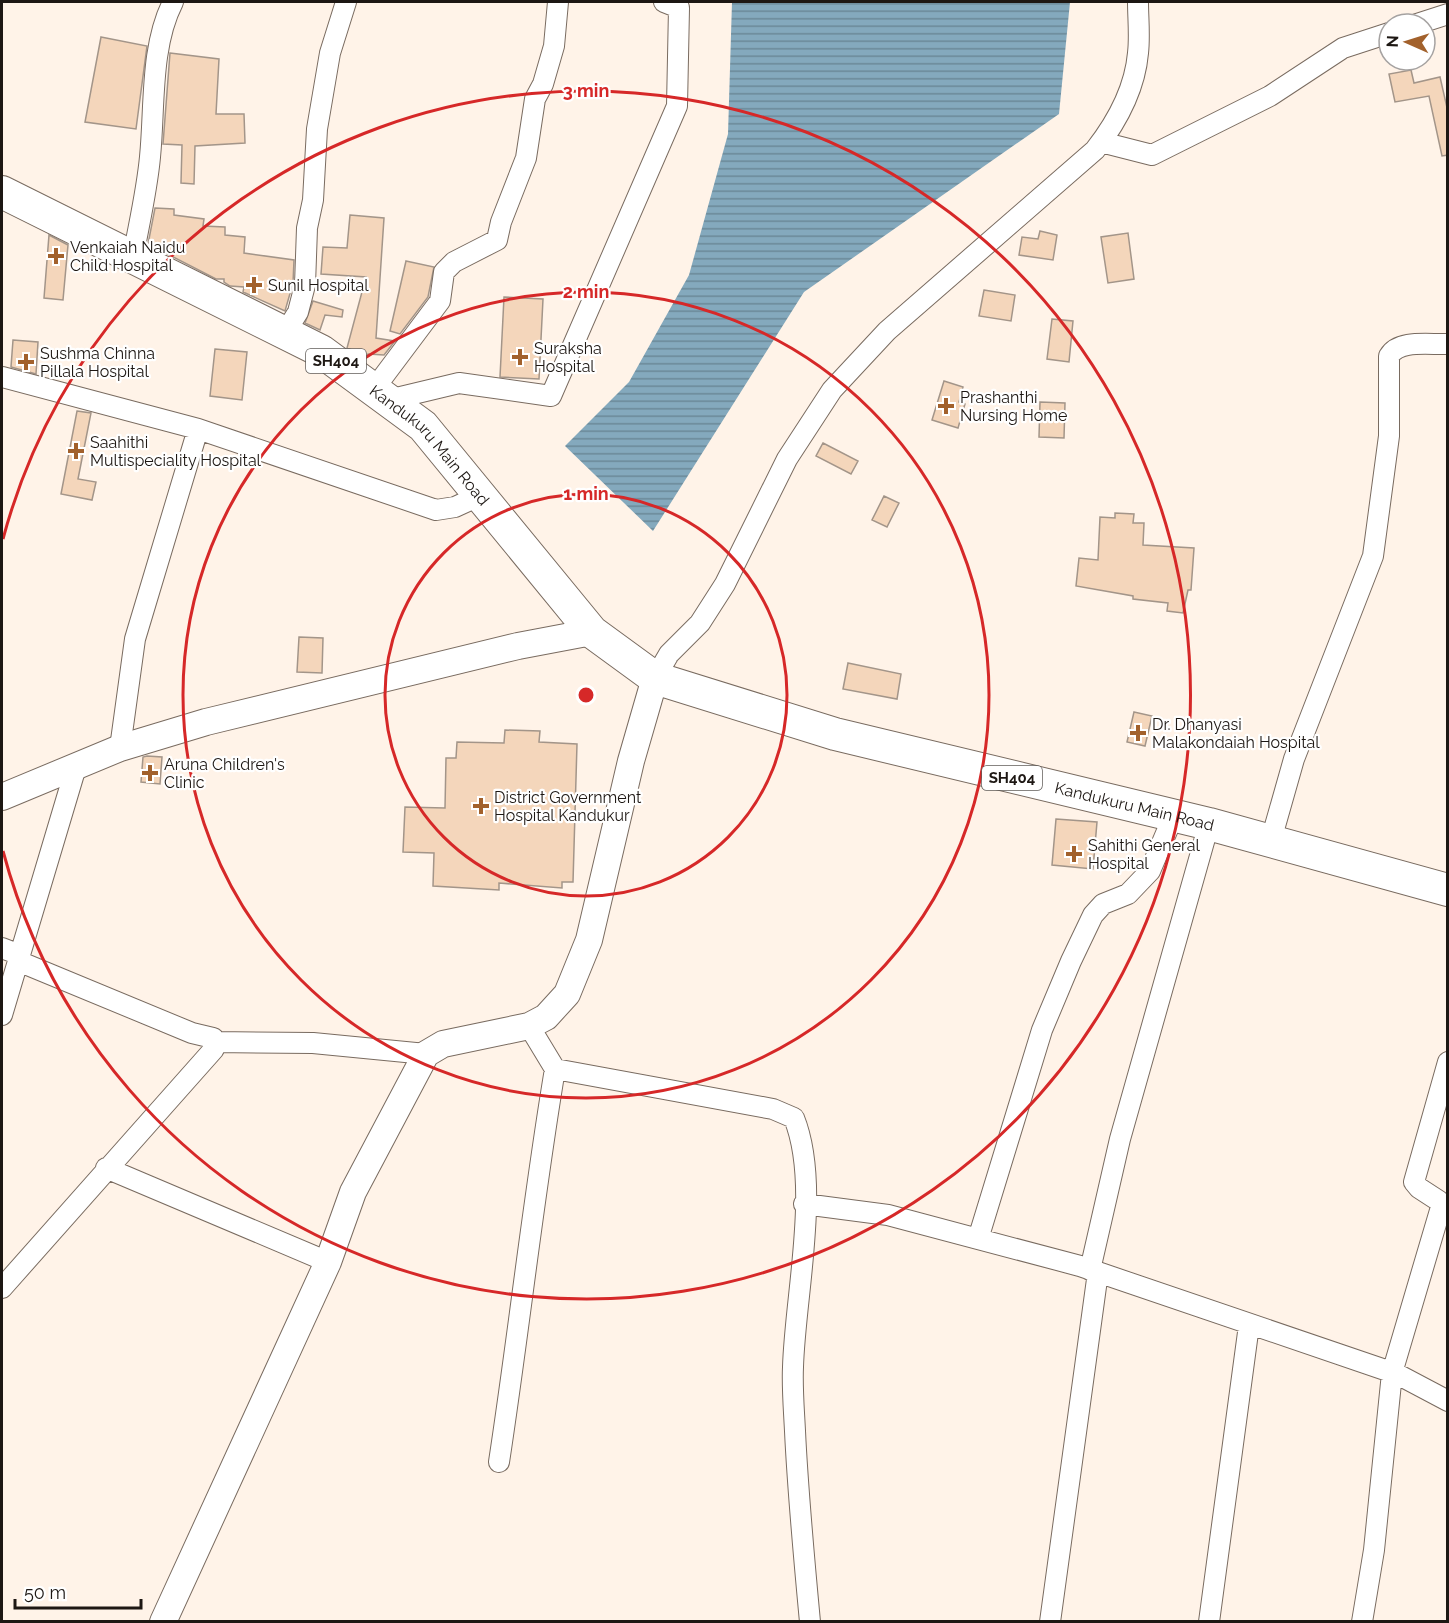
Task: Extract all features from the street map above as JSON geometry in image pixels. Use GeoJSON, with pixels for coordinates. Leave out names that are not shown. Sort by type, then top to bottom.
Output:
{"type":"FeatureCollection","features":[{"type":"Feature","properties":{"kind":"main road","name":"Kandukuru Main Road"},"geometry":{"type":"LineString","coordinates":[[2,192],[321,351],[423,426],[482,495],[592,632],[655,678],[835,734],[1209,824],[1448,890]]}},
{"type":"Feature","properties":{"kind":"street"},"geometry":{"type":"LineString","coordinates":[[134,257],[150,159],[158,59],[165,17],[173,2]]}},
{"type":"Feature","properties":{"kind":"street"},"geometry":{"type":"LineString","coordinates":[[285,333],[298,312],[305,285],[307,228],[313,200],[316,129],[330,53],[346,2]]}},
{"type":"Feature","properties":{"kind":"street"},"geometry":{"type":"LineString","coordinates":[[381,395],[440,301],[444,272],[454,262],[497,240],[501,222],[526,158],[535,99],[543,84],[554,46],[558,2]]}},
{"type":"Feature","properties":{"kind":"street"},"geometry":{"type":"LineString","coordinates":[[381,395],[459,383],[551,396],[677,106],[679,8],[664,2]]}},
{"type":"Feature","properties":{"kind":"street"},"geometry":{"type":"LineString","coordinates":[[163,1622],[328,1262],[353,1192],[426,1054],[443,1044],[529,1026],[546,1017],[567,994],[589,940],[631,761],[655,678],[669,654],[700,623],[725,584],[787,459],[831,390],[887,331],[1101,142],[1112,128],[1127,95],[1138,54],[1138,2]]}},
{"type":"Feature","properties":{"kind":"street"},"geometry":{"type":"LineString","coordinates":[[1101,142],[1152,155],[1270,96],[1343,48],[1377,37]]}},
{"type":"Feature","properties":{"kind":"street"},"geometry":{"type":"LineString","coordinates":[[1271,840],[1294,759],[1373,556],[1389,436],[1389,356],[1395,348],[1407,345],[1448,344]]}},
{"type":"Feature","properties":{"kind":"street"},"geometry":{"type":"LineString","coordinates":[[2,377],[198,429],[436,510],[455,507],[482,495]]}},
{"type":"Feature","properties":{"kind":"street"},"geometry":{"type":"LineString","coordinates":[[120,748],[135,639],[198,429]]}},
{"type":"Feature","properties":{"kind":"street"},"geometry":{"type":"LineString","coordinates":[[2,797],[120,748],[207,722],[518,646],[592,632]]}},
{"type":"Feature","properties":{"kind":"street"},"geometry":{"type":"LineString","coordinates":[[2,1014],[76,767]]}},
{"type":"Feature","properties":{"kind":"street"},"geometry":{"type":"LineString","coordinates":[[978,1239],[1042,1030],[1071,961],[1093,915],[1103,904],[1128,894],[1149,871],[1173,817]]}},
{"type":"Feature","properties":{"kind":"street"},"geometry":{"type":"LineString","coordinates":[[1050,1622],[1094,1271],[1120,1139],[1209,824]]}},
{"type":"Feature","properties":{"kind":"street"},"geometry":{"type":"LineString","coordinates":[[2,948],[19,958],[192,1033],[213,1038],[214,1049],[106,1168],[2,1288]]}},
{"type":"Feature","properties":{"kind":"street"},"geometry":{"type":"LineString","coordinates":[[499,1462],[519,1331],[535,1187],[555,1069],[529,1026]]}},
{"type":"Feature","properties":{"kind":"street"},"geometry":{"type":"LineString","coordinates":[[213,1042],[314,1043],[426,1054]]}},
{"type":"Feature","properties":{"kind":"street"},"geometry":{"type":"LineString","coordinates":[[1362,1622],[1374,1550],[1392,1373],[1441,1207],[1439,1201],[1414,1182],[1448,1062]]}},
{"type":"Feature","properties":{"kind":"street"},"geometry":{"type":"LineString","coordinates":[[555,1069],[783,1111],[794,1118],[800,1134],[804,1234],[793,1368],[798,1494],[810,1622]]}},
{"type":"Feature","properties":{"kind":"street"},"geometry":{"type":"LineString","coordinates":[[106,1168],[328,1262]]}},
{"type":"Feature","properties":{"kind":"street"},"geometry":{"type":"LineString","coordinates":[[804,1204],[888,1215],[1094,1271],[1392,1373],[1448,1401]]}},
{"type":"Feature","properties":{"kind":"street"},"geometry":{"type":"LineString","coordinates":[[1209,1622],[1249,1325]]}},
{"type":"Feature","properties":{"kind":"water"},"geometry":{"type":"Polygon","coordinates":[[[732,2],[1070,2],[1059,114],[804,292],[653,531],[565,446],[629,382],[689,275],[728,134],[732,2]]]}},
{"type":"Feature","properties":{"kind":"building"},"geometry":{"type":"Polygon","coordinates":[[[101,37],[147,46],[136,129],[85,122],[101,37]]]}},
{"type":"Feature","properties":{"kind":"building"},"geometry":{"type":"Polygon","coordinates":[[[170,53],[219,59],[216,114],[244,114],[245,143],[195,146],[194,184],[181,183],[182,145],[163,144],[170,53]]]}},
{"type":"Feature","properties":{"kind":"building"},"geometry":{"type":"Polygon","coordinates":[[[1411,72],[1414,83],[1440,77],[1448,112],[1448,155],[1442,156],[1429,96],[1395,102],[1389,74],[1411,72]]]}},
{"type":"Feature","properties":{"kind":"building"},"geometry":{"type":"Polygon","coordinates":[[[155,208],[174,209],[174,215],[204,219],[203,226],[225,227],[225,235],[245,237],[244,253],[294,260],[293,283],[285,311],[243,292],[244,287],[230,286],[224,282],[224,279],[216,279],[148,244],[155,208]]]}},
{"type":"Feature","properties":{"kind":"building"},"geometry":{"type":"Polygon","coordinates":[[[350,215],[384,218],[376,338],[395,341],[384,355],[368,354],[367,356],[347,348],[366,277],[321,274],[323,247],[347,248],[350,215]]]}},
{"type":"Feature","properties":{"kind":"building"},"geometry":{"type":"Polygon","coordinates":[[[1040,231],[1057,235],[1053,260],[1019,255],[1022,237],[1038,239],[1040,231]]]}},
{"type":"Feature","properties":{"kind":"building"},"geometry":{"type":"Polygon","coordinates":[[[1128,233],[1134,279],[1108,283],[1101,237],[1128,233]]]}},
{"type":"Feature","properties":{"kind":"building"},"geometry":{"type":"Polygon","coordinates":[[[49,235],[68,245],[63,300],[44,298],[49,235]]]}},
{"type":"Feature","properties":{"kind":"building"},"geometry":{"type":"Polygon","coordinates":[[[406,261],[434,267],[428,297],[400,334],[390,331],[406,261]]]}},
{"type":"Feature","properties":{"kind":"building"},"geometry":{"type":"Polygon","coordinates":[[[984,290],[1015,295],[1011,321],[979,316],[984,290]]]}},
{"type":"Feature","properties":{"kind":"building"},"geometry":{"type":"Polygon","coordinates":[[[504,297],[543,299],[539,379],[500,377],[504,297]]]}},
{"type":"Feature","properties":{"kind":"building"},"geometry":{"type":"Polygon","coordinates":[[[313,301],[343,310],[342,317],[325,315],[320,330],[305,323],[313,301]]]}},
{"type":"Feature","properties":{"kind":"building"},"geometry":{"type":"Polygon","coordinates":[[[1052,319],[1073,321],[1069,362],[1047,359],[1052,319]]]}},
{"type":"Feature","properties":{"kind":"building"},"geometry":{"type":"Polygon","coordinates":[[[13,340],[38,342],[36,374],[11,367],[13,340]]]}},
{"type":"Feature","properties":{"kind":"building"},"geometry":{"type":"Polygon","coordinates":[[[215,349],[247,352],[242,400],[210,396],[215,349]]]}},
{"type":"Feature","properties":{"kind":"building"},"geometry":{"type":"Polygon","coordinates":[[[944,381],[963,387],[959,402],[965,404],[958,428],[932,420],[944,381]]]}},
{"type":"Feature","properties":{"kind":"building"},"geometry":{"type":"Polygon","coordinates":[[[1040,402],[1065,403],[1064,438],[1039,437],[1040,402]]]}},
{"type":"Feature","properties":{"kind":"building"},"geometry":{"type":"Polygon","coordinates":[[[77,411],[91,413],[78,479],[96,482],[92,500],[61,494],[77,411]]]}},
{"type":"Feature","properties":{"kind":"building"},"geometry":{"type":"Polygon","coordinates":[[[823,443],[858,461],[851,474],[816,456],[823,443]]]}},
{"type":"Feature","properties":{"kind":"building"},"geometry":{"type":"Polygon","coordinates":[[[884,496],[899,503],[887,527],[872,520],[884,496]]]}},
{"type":"Feature","properties":{"kind":"building"},"geometry":{"type":"Polygon","coordinates":[[[1115,513],[1134,514],[1133,523],[1144,523],[1143,545],[1194,548],[1191,590],[1188,590],[1183,613],[1167,611],[1168,603],[1133,599],[1133,596],[1076,586],[1079,558],[1098,560],[1100,517],[1115,518],[1115,513]]]}},
{"type":"Feature","properties":{"kind":"building"},"geometry":{"type":"Polygon","coordinates":[[[299,637],[323,638],[322,673],[297,672],[299,637]]]}},
{"type":"Feature","properties":{"kind":"building"},"geometry":{"type":"Polygon","coordinates":[[[848,663],[901,674],[897,699],[843,689],[848,663]]]}},
{"type":"Feature","properties":{"kind":"building"},"geometry":{"type":"Polygon","coordinates":[[[1134,712],[1152,716],[1145,746],[1127,742],[1134,712]]]}},
{"type":"Feature","properties":{"kind":"building"},"geometry":{"type":"Polygon","coordinates":[[[505,730],[540,731],[539,742],[577,744],[573,882],[562,882],[562,888],[499,883],[499,890],[433,886],[434,853],[403,852],[405,807],[445,808],[446,758],[456,758],[457,742],[504,743],[505,730]]]}},
{"type":"Feature","properties":{"kind":"building"},"geometry":{"type":"Polygon","coordinates":[[[143,757],[162,757],[160,784],[141,782],[143,757]]]}},
{"type":"Feature","properties":{"kind":"building"},"geometry":{"type":"Polygon","coordinates":[[[1056,819],[1097,822],[1093,869],[1052,865],[1056,819]]]}},
{"type":"Feature","properties":{"kind":"place","name":"Venkaiah Naidu Child Hospital"},"geometry":{"type":"Point","coordinates":[56,256]}},
{"type":"Feature","properties":{"kind":"place","name":"Sunil Hospital"},"geometry":{"type":"Point","coordinates":[254,285]}},
{"type":"Feature","properties":{"kind":"place","name":"Suraksha Hospital"},"geometry":{"type":"Point","coordinates":[520,357]}},
{"type":"Feature","properties":{"kind":"place","name":"Sushma Chinna Pillala Hospital"},"geometry":{"type":"Point","coordinates":[26,362]}},
{"type":"Feature","properties":{"kind":"place","name":"Prashanthi Nursing Home"},"geometry":{"type":"Point","coordinates":[946,406]}},
{"type":"Feature","properties":{"kind":"place","name":"Saahithi Multispeciality Hospital"},"geometry":{"type":"Point","coordinates":[76,451]}},
{"type":"Feature","properties":{"kind":"place","name":"Dr. Dhanyasi Malakondaiah Hospital"},"geometry":{"type":"Point","coordinates":[1138,733]}},
{"type":"Feature","properties":{"kind":"place","name":"Aruna Children's Clinic"},"geometry":{"type":"Point","coordinates":[150,773]}},
{"type":"Feature","properties":{"kind":"place","name":"District Government Hospital Kandukur"},"geometry":{"type":"Point","coordinates":[481,806]}},
{"type":"Feature","properties":{"kind":"place","name":"Sahithi General Hospital"},"geometry":{"type":"Point","coordinates":[1074,854]}}]}
